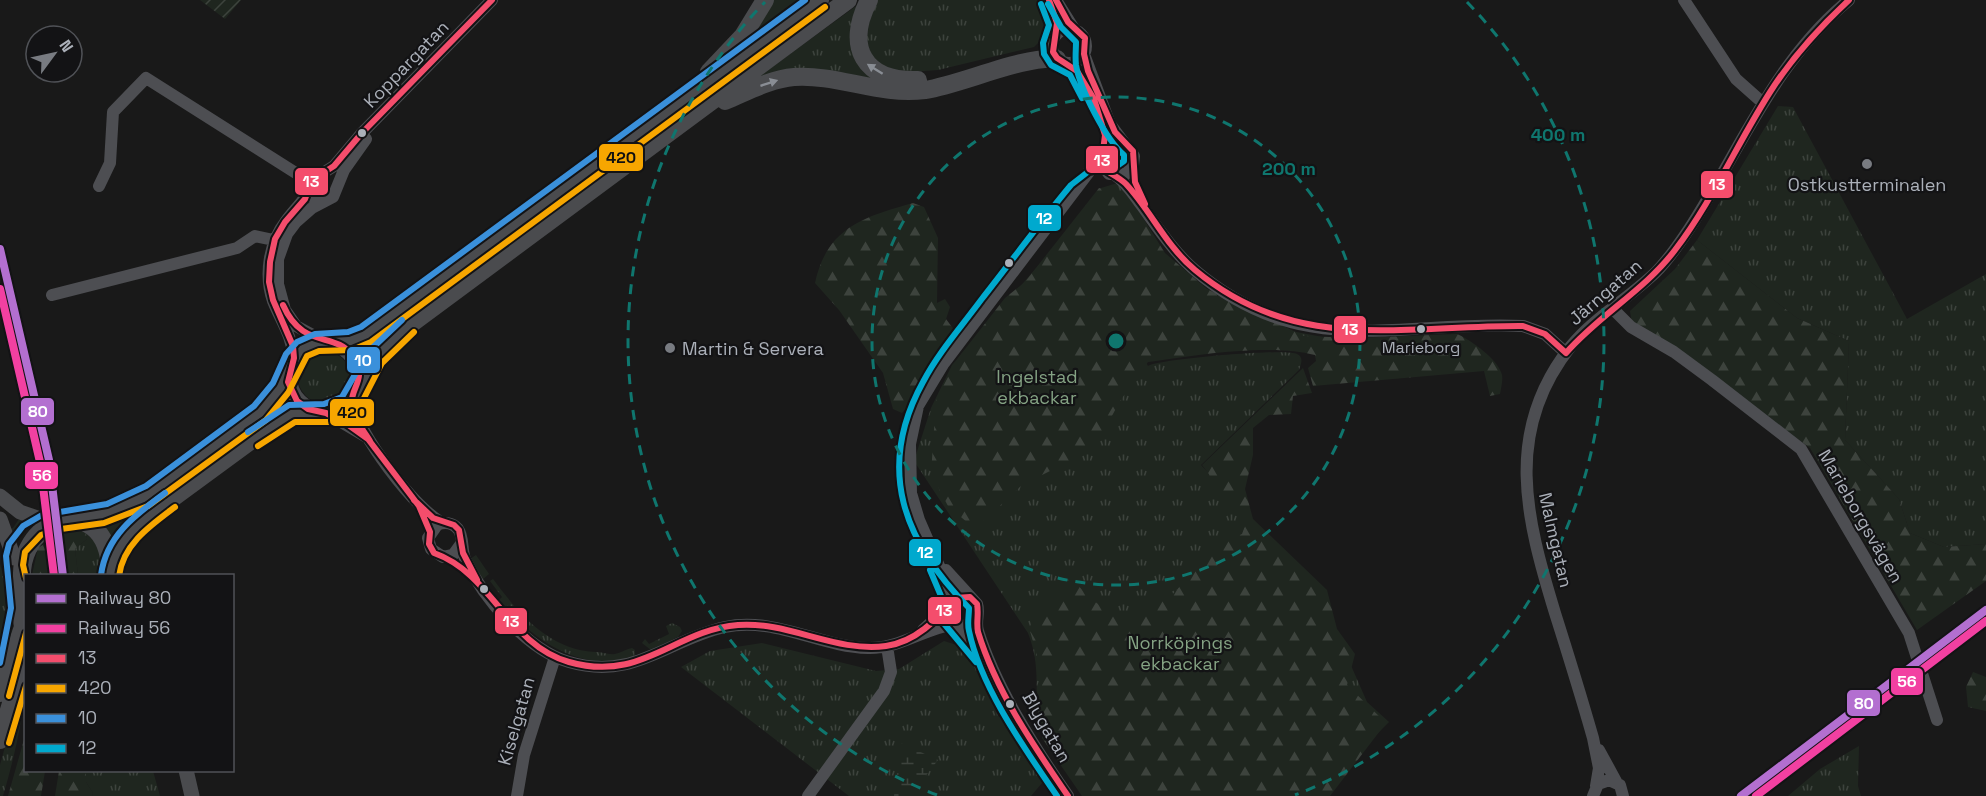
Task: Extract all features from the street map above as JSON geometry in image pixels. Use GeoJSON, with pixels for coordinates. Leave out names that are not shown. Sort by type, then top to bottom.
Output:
{"type":"FeatureCollection","features":[{"type":"Feature","properties":{"kind":"highway"},"geometry":{"type":"LineString","coordinates":[[665,115],[742,36],[765,0]]}},
{"type":"Feature","properties":{"kind":"highway"},"geometry":{"type":"LineString","coordinates":[[110,570],[131,532],[159,508],[283,417],[300,411],[320,412],[340,409],[355,393],[375,358],[396,335],[695,113],[820,0]]}},
{"type":"Feature","properties":{"kind":"highway"},"geometry":{"type":"LineString","coordinates":[[0,740],[21,662],[18,585],[23,539],[46,521],[74,520],[106,514],[144,498],[258,415],[291,366],[310,344],[354,342],[366,335],[665,115],[848,0]]}},
{"type":"Feature","properties":{"kind":"highway"},"geometry":{"type":"LineString","coordinates":[[869,0],[858,27],[858,48],[867,65],[897,79],[926,80],[1039,52],[1059,50]]}},
{"type":"Feature","properties":{"kind":"highway"},"geometry":{"type":"LineString","coordinates":[[695,113],[783,79],[821,79],[883,91],[924,90],[1035,61],[1059,50]]}},
{"type":"Feature","properties":{"kind":"highway"},"geometry":{"type":"LineString","coordinates":[[329,342],[353,356],[359,369],[355,393]]}},
{"type":"Feature","properties":{"kind":"highway"},"geometry":{"type":"LineString","coordinates":[[291,366],[293,395],[302,405],[320,412]]}},
{"type":"Feature","properties":{"kind":"highway"},"geometry":{"type":"LineString","coordinates":[[74,520],[96,535],[110,570]]}},
{"type":"Feature","properties":{"kind":"highway"},"geometry":{"type":"LineString","coordinates":[[0,693],[21,662]]}},
{"type":"Feature","properties":{"kind":"main road"},"geometry":{"type":"LineString","coordinates":[[0,496],[20,512],[46,521]]}},
{"type":"Feature","properties":{"kind":"main road"},"geometry":{"type":"LineString","coordinates":[[0,519],[18,585]]}},
{"type":"Feature","properties":{"kind":"main road"},"geometry":{"type":"LineString","coordinates":[[0,535],[18,585]]}},
{"type":"Feature","properties":{"kind":"main road"},"geometry":{"type":"LineString","coordinates":[[186,772],[192,796]]}},
{"type":"Feature","properties":{"kind":"street","name":"Koppargatan"},"geometry":{"type":"LineString","coordinates":[[291,366],[290,337],[273,300],[269,282],[270,262],[285,222],[313,183],[334,166],[361,134],[492,0]]}},
{"type":"Feature","properties":{"kind":"street"},"geometry":{"type":"LineString","coordinates":[[1049,0],[1056,19],[1059,50],[1083,78],[1105,131],[1104,169],[1112,175]]}},
{"type":"Feature","properties":{"kind":"street"},"geometry":{"type":"LineString","coordinates":[[1056,0],[1074,29],[1084,38],[1086,46],[1084,54],[1110,124],[1133,151],[1133,165],[1126,174],[1093,178],[1077,191]]}},
{"type":"Feature","properties":{"kind":"street"},"geometry":{"type":"LineString","coordinates":[[1684,0],[1736,80],[1763,104]]}},
{"type":"Feature","properties":{"kind":"street","name":"Järngatan"},"geometry":{"type":"LineString","coordinates":[[1112,175],[1126,184],[1179,254],[1209,282],[1234,300],[1296,325],[1359,332],[1523,326],[1545,334],[1566,353],[1585,330],[1656,272],[1674,250],[1798,51],[1824,22],[1849,0]]}},
{"type":"Feature","properties":{"kind":"street"},"geometry":{"type":"LineString","coordinates":[[1059,50],[1065,29],[1074,29]]}},
{"type":"Feature","properties":{"kind":"street"},"geometry":{"type":"LineString","coordinates":[[1059,50],[1084,54]]}},
{"type":"Feature","properties":{"kind":"street"},"geometry":{"type":"LineString","coordinates":[[99,186],[110,163],[113,112],[146,78],[313,183],[332,180],[336,188],[333,197],[322,202],[314,199],[313,183]]}},
{"type":"Feature","properties":{"kind":"street","name":"Koppargatan"},"geometry":{"type":"LineString","coordinates":[[336,188],[370,126]]}},
{"type":"Feature","properties":{"kind":"street"},"geometry":{"type":"LineString","coordinates":[[957,625],[949,616],[949,589],[919,520],[909,479],[910,438],[918,406],[944,363],[1077,191],[1103,152],[1113,142],[1124,143]]}},
{"type":"Feature","properties":{"kind":"street","name":"Järngatan"},"geometry":{"type":"LineString","coordinates":[[1133,165],[1135,182],[1152,219]]}},
{"type":"Feature","properties":{"kind":"street","name":"Koppargatan"},"geometry":{"type":"LineString","coordinates":[[322,202],[296,222],[279,240],[278,284],[285,310],[296,326],[329,342]]}},
{"type":"Feature","properties":{"kind":"street"},"geometry":{"type":"LineString","coordinates":[[52,295],[240,247],[255,236],[279,240]]}},
{"type":"Feature","properties":{"kind":"street","name":"Marieborgsvägen"},"geometry":{"type":"LineString","coordinates":[[1612,308],[1631,327],[1712,380],[1801,449],[1909,633],[1937,720]]}},
{"type":"Feature","properties":{"kind":"street","name":"Malmgatan"},"geometry":{"type":"LineString","coordinates":[[1566,353],[1545,387],[1530,429],[1526,450],[1526,491],[1540,563],[1593,738],[1599,768],[1595,791]]}},
{"type":"Feature","properties":{"kind":"street"},"geometry":{"type":"LineString","coordinates":[[355,393],[368,439],[419,506],[430,532],[431,549],[438,555],[448,556],[456,552],[461,544]]}},
{"type":"Feature","properties":{"kind":"street"},"geometry":{"type":"LineString","coordinates":[[320,412],[368,439]]}},
{"type":"Feature","properties":{"kind":"street"},"geometry":{"type":"LineString","coordinates":[[419,506],[442,523],[457,528],[461,534],[465,560],[477,580],[521,634],[555,657],[591,667],[628,666],[713,630],[738,625],[770,626],[859,647],[887,646],[957,625],[971,624],[977,618],[977,604],[955,582],[930,546]]}},
{"type":"Feature","properties":{"kind":"street"},"geometry":{"type":"LineString","coordinates":[[430,532],[442,523]]}},
{"type":"Feature","properties":{"kind":"street"},"geometry":{"type":"LineString","coordinates":[[448,556],[477,580]]}},
{"type":"Feature","properties":{"kind":"street"},"geometry":{"type":"LineString","coordinates":[[915,636],[960,596],[970,597]]}},
{"type":"Feature","properties":{"kind":"street","name":"Blygatan"},"geometry":{"type":"LineString","coordinates":[[977,618],[977,629],[996,674],[1043,760],[1068,796]]}},
{"type":"Feature","properties":{"kind":"street","name":"Blygatan"},"geometry":{"type":"LineString","coordinates":[[957,625],[996,674]]}},
{"type":"Feature","properties":{"kind":"street"},"geometry":{"type":"LineString","coordinates":[[808,796],[884,691],[891,672],[887,646]]}},
{"type":"Feature","properties":{"kind":"street","name":"Kiselgatan"},"geometry":{"type":"LineString","coordinates":[[517,796],[524,756],[555,657]]}},
{"type":"Feature","properties":{"kind":"street","name":"Malmgatan"},"geometry":{"type":"LineString","coordinates":[[1593,738],[1623,796]]}},
{"type":"Feature","properties":{"kind":"street"},"geometry":{"type":"LineString","coordinates":[[1595,791],[1606,780],[1617,783]]}},
{"type":"Feature","properties":{"kind":"green space"},"geometry":{"type":"Polygon","coordinates":[[[200,0],[241,0],[225,19],[200,0]]]}},
{"type":"Feature","properties":{"kind":"green space"},"geometry":{"type":"Polygon","coordinates":[[[771,0],[804,0],[743,45],[771,0]]]}},
{"type":"Feature","properties":{"kind":"green space"},"geometry":{"type":"Polygon","coordinates":[[[875,0],[1043,0],[1051,30],[1034,47],[938,70],[909,72],[888,69],[875,61],[866,45],[871,5],[875,0]]]}},
{"type":"Feature","properties":{"kind":"green space"},"geometry":{"type":"Polygon","coordinates":[[[863,1],[852,25],[851,47],[885,81],[749,84],[863,1]]]}},
{"type":"Feature","properties":{"kind":"green space"},"geometry":{"type":"Polygon","coordinates":[[[1778,106],[1793,107],[1907,319],[1986,274],[1986,544],[1944,547],[1910,533],[1899,499],[1845,440],[1849,341],[1797,318],[1697,240],[1778,106]]]}},
{"type":"Feature","properties":{"kind":"green space","name":"Norrköpings ekbackar"},"geometry":{"type":"Polygon","coordinates":[[[1121,182],[1164,253],[1192,280],[1270,327],[1328,338],[1144,359],[1148,366],[1175,360],[1248,353],[1288,353],[1301,357],[1299,370],[1201,465],[1317,588],[1367,702],[1389,722],[1374,737],[1060,760],[1041,728],[1035,658],[1028,633],[914,461],[931,408],[952,365],[1071,228],[1101,188],[1121,182]]]}},
{"type":"Feature","properties":{"kind":"green space","name":"Ingelstad ekbackar"},"geometry":{"type":"Polygon","coordinates":[[[1099,188],[1127,193],[1165,253],[1207,289],[1304,336],[1354,338],[1457,334],[1477,346],[1496,363],[1502,375],[1500,394],[1490,396],[1484,371],[1313,386],[1308,368],[1316,361],[1315,355],[1277,350],[1232,351],[1148,362],[1120,401],[1094,449],[1022,485],[975,529],[948,506],[931,474],[936,400],[958,358],[1005,298],[1025,282],[1099,188]]]}},
{"type":"Feature","properties":{"kind":"green space"},"geometry":{"type":"Polygon","coordinates":[[[913,203],[924,207],[938,238],[937,303],[945,299],[950,307],[946,319],[955,331],[931,373],[902,413],[893,409],[883,373],[839,310],[815,283],[828,249],[850,227],[879,214],[913,203]]]}},
{"type":"Feature","properties":{"kind":"green space"},"geometry":{"type":"Polygon","coordinates":[[[1697,240],[1797,318],[1849,341],[1845,440],[1899,499],[1910,533],[1944,547],[1986,544],[1986,581],[1917,630],[1810,448],[1677,350],[1632,324],[1630,311],[1675,269],[1697,240]]]}},
{"type":"Feature","properties":{"kind":"green space"},"geometry":{"type":"Polygon","coordinates":[[[319,351],[329,351],[343,358],[350,377],[343,396],[329,403],[319,403],[309,399],[302,392],[298,382],[298,372],[302,362],[309,355],[319,351]]]}},
{"type":"Feature","properties":{"kind":"green space"},"geometry":{"type":"Polygon","coordinates":[[[1303,368],[1312,393],[1293,396],[1291,414],[1269,415],[1253,428],[1253,455],[1245,489],[1253,519],[1327,590],[1337,629],[1355,654],[1347,685],[1386,723],[1330,796],[1082,796],[1042,738],[1042,673],[1030,631],[1032,613],[1048,604],[1070,577],[1091,599],[1114,615],[1128,616],[1170,597],[1222,541],[1242,534],[1246,523],[1202,465],[1303,368]]]}},
{"type":"Feature","properties":{"kind":"green space"},"geometry":{"type":"Polygon","coordinates":[[[287,394],[294,405],[115,544],[94,526],[126,517],[140,509],[269,415],[287,394]]]}},
{"type":"Feature","properties":{"kind":"green space"},"geometry":{"type":"Polygon","coordinates":[[[21,516],[33,521],[12,542],[8,530],[13,528],[21,516]]]}},
{"type":"Feature","properties":{"kind":"green space"},"geometry":{"type":"Polygon","coordinates":[[[63,525],[86,533],[87,539],[75,549],[78,574],[66,574],[63,525]]]}},
{"type":"Feature","properties":{"kind":"green space"},"geometry":{"type":"Polygon","coordinates":[[[86,533],[97,544],[104,574],[78,574],[75,549],[87,539],[86,533]]]}},
{"type":"Feature","properties":{"kind":"green space"},"geometry":{"type":"Polygon","coordinates":[[[52,539],[54,574],[32,574],[38,548],[52,539]]]}},
{"type":"Feature","properties":{"kind":"green space"},"geometry":{"type":"Polygon","coordinates":[[[476,555],[489,574],[483,579],[470,559],[476,555]]]}},
{"type":"Feature","properties":{"kind":"green space"},"geometry":{"type":"Polygon","coordinates":[[[0,564],[9,596],[9,629],[13,630],[0,675],[0,564]]]}},
{"type":"Feature","properties":{"kind":"green space"},"geometry":{"type":"Polygon","coordinates":[[[493,579],[525,617],[537,628],[564,645],[579,650],[607,654],[632,648],[635,650],[634,657],[614,661],[594,660],[576,657],[559,650],[527,628],[499,600],[502,597],[490,581],[493,579]]]}},
{"type":"Feature","properties":{"kind":"green space"},"geometry":{"type":"Polygon","coordinates":[[[672,623],[680,627],[682,631],[678,637],[651,650],[642,643],[645,639],[649,644],[669,634],[666,626],[672,623]]]}},
{"type":"Feature","properties":{"kind":"green space"},"geometry":{"type":"Polygon","coordinates":[[[944,641],[969,649],[998,716],[1014,726],[1047,777],[1031,796],[849,796],[681,667],[710,651],[762,643],[876,671],[899,669],[944,641]]]}},
{"type":"Feature","properties":{"kind":"green space"},"geometry":{"type":"Polygon","coordinates":[[[1973,672],[1986,677],[1986,711],[1968,707],[1966,687],[1973,672]]]}},
{"type":"Feature","properties":{"kind":"green space"},"geometry":{"type":"Polygon","coordinates":[[[24,678],[23,703],[12,765],[3,796],[0,796],[0,765],[8,736],[14,730],[19,716],[24,678]]]}},
{"type":"Feature","properties":{"kind":"green space"},"geometry":{"type":"Polygon","coordinates":[[[24,740],[24,772],[45,772],[41,796],[8,796],[24,740]]]}},
{"type":"Feature","properties":{"kind":"green space"},"geometry":{"type":"Polygon","coordinates":[[[901,743],[938,760],[910,796],[894,796],[901,743]]]}},
{"type":"Feature","properties":{"kind":"green space"},"geometry":{"type":"Polygon","coordinates":[[[1859,746],[1858,786],[1861,796],[1788,796],[1820,769],[1859,746]]]}},
{"type":"Feature","properties":{"kind":"green space"},"geometry":{"type":"Polygon","coordinates":[[[59,772],[86,772],[86,782],[93,793],[92,796],[55,796],[59,772]]]}},
{"type":"Feature","properties":{"kind":"green space"},"geometry":{"type":"Polygon","coordinates":[[[86,772],[153,772],[160,796],[92,796],[93,793],[86,782],[86,772]]]}},
{"type":"Feature","properties":{"kind":"rail line","name":"80"},"geometry":{"type":"LineString","coordinates":[[0,249],[49,460],[63,574]]}},
{"type":"Feature","properties":{"kind":"rail line","name":"56"},"geometry":{"type":"LineString","coordinates":[[0,289],[40,462],[54,574]]}},
{"type":"Feature","properties":{"kind":"rail line","name":"80"},"geometry":{"type":"LineString","coordinates":[[1741,796],[1986,610]]}},
{"type":"Feature","properties":{"kind":"rail line","name":"56"},"geometry":{"type":"LineString","coordinates":[[1756,796],[1986,621]]}},
{"type":"Feature","properties":{"kind":"transit line","name":"13"},"geometry":{"type":"LineString","coordinates":[[492,0],[361,134],[334,166],[312,180],[305,199],[285,222],[275,239],[269,282],[273,300],[293,346],[294,358],[288,382],[297,401],[308,409],[326,413],[347,424],[368,439],[419,506],[430,532],[429,544],[434,553],[454,563],[471,576],[530,640],[548,653],[569,662],[595,667],[617,666],[638,661],[715,629],[738,625],[775,628],[849,645],[886,646],[897,644],[925,629],[955,598],[970,597],[977,604],[978,632],[1005,696],[1068,796]]}},
{"type":"Feature","properties":{"kind":"transit line","name":"10"},"geometry":{"type":"LineString","coordinates":[[0,663],[11,608],[6,556],[9,544],[23,526],[42,515],[107,504],[146,486],[254,406],[273,383],[286,354],[297,342],[315,334],[348,332],[361,327],[805,0]]}},
{"type":"Feature","properties":{"kind":"transit line","name":"13"},"geometry":{"type":"LineString","coordinates":[[1049,0],[1057,23],[1053,52],[1057,58],[1077,71],[1094,99],[1105,135],[1102,159],[1104,169],[1126,184],[1185,261],[1233,297],[1272,314],[1312,325],[1352,330],[1523,326],[1545,334],[1566,353]]}},
{"type":"Feature","properties":{"kind":"transit line","name":"13"},"geometry":{"type":"LineString","coordinates":[[1056,0],[1068,22],[1085,38],[1084,54],[1088,71],[1115,132],[1133,151],[1135,182],[1145,204]]}},
{"type":"Feature","properties":{"kind":"transit line","name":"13"},"geometry":{"type":"LineString","coordinates":[[1566,353],[1593,326],[1650,278],[1675,250],[1702,210],[1761,106],[1782,74],[1809,40],[1849,0]]}},
{"type":"Feature","properties":{"kind":"transit line","name":"12"},"geometry":{"type":"LineString","coordinates":[[1041,4],[1049,25],[1043,43],[1044,54],[1051,65],[1070,75],[1082,98]]}},
{"type":"Feature","properties":{"kind":"transit line","name":"12"},"geometry":{"type":"LineString","coordinates":[[1048,4],[1061,27],[1076,42],[1078,75],[1095,113],[1109,138],[1124,155],[1124,161],[1117,166],[1089,171],[1071,185],[943,350],[923,382],[909,414],[901,445],[899,474],[904,503],[913,530],[946,583],[969,608],[968,628],[983,674],[1018,738],[1057,796]]}},
{"type":"Feature","properties":{"kind":"transit line","name":"420"},"geometry":{"type":"LineString","coordinates":[[25,574],[23,565],[25,552],[41,535],[54,530],[104,523],[148,506],[266,420],[288,393],[307,356],[319,351],[352,350],[371,342],[825,7]]}},
{"type":"Feature","properties":{"kind":"transit line","name":"13"},"geometry":{"type":"LineString","coordinates":[[283,305],[291,319],[300,328],[318,338],[336,343],[352,355],[359,370],[358,382],[352,398],[354,413],[370,441]]}},
{"type":"Feature","properties":{"kind":"transit line","name":"10"},"geometry":{"type":"LineString","coordinates":[[248,432],[289,405],[324,404],[342,397],[368,352],[402,320]]}},
{"type":"Feature","properties":{"kind":"transit line","name":"420"},"geometry":{"type":"LineString","coordinates":[[258,446],[295,422],[328,422],[353,412],[363,400],[382,363],[414,332]]}},
{"type":"Feature","properties":{"kind":"transit line","name":"10"},"geometry":{"type":"LineString","coordinates":[[101,574],[104,561],[116,538],[133,518],[165,493]]}},
{"type":"Feature","properties":{"kind":"transit line","name":"13"},"geometry":{"type":"LineString","coordinates":[[414,500],[433,518],[454,525],[459,530],[463,553],[477,580]]}},
{"type":"Feature","properties":{"kind":"transit line","name":"420"},"geometry":{"type":"LineString","coordinates":[[120,574],[126,554],[139,536],[175,507]]}},
{"type":"Feature","properties":{"kind":"transit line","name":"12"},"geometry":{"type":"LineString","coordinates":[[930,570],[941,596],[941,620],[976,662]]}},
{"type":"Feature","properties":{"kind":"transit line","name":"420"},"geometry":{"type":"LineString","coordinates":[[9,696],[24,640]]}},
{"type":"Feature","properties":{"kind":"transit line","name":"420"},"geometry":{"type":"LineString","coordinates":[[9,743],[24,693]]}},
{"type":"Feature","properties":{"kind":"place","name":"Ostkustterminalen"},"geometry":{"type":"Point","coordinates":[1867,164]}},
{"type":"Feature","properties":{"kind":"place","name":"Marieborg"},"geometry":{"type":"Point","coordinates":[1421,329]}},
{"type":"Feature","properties":{"kind":"place","name":"Martin & Servera"},"geometry":{"type":"Point","coordinates":[670,348]}}]}
